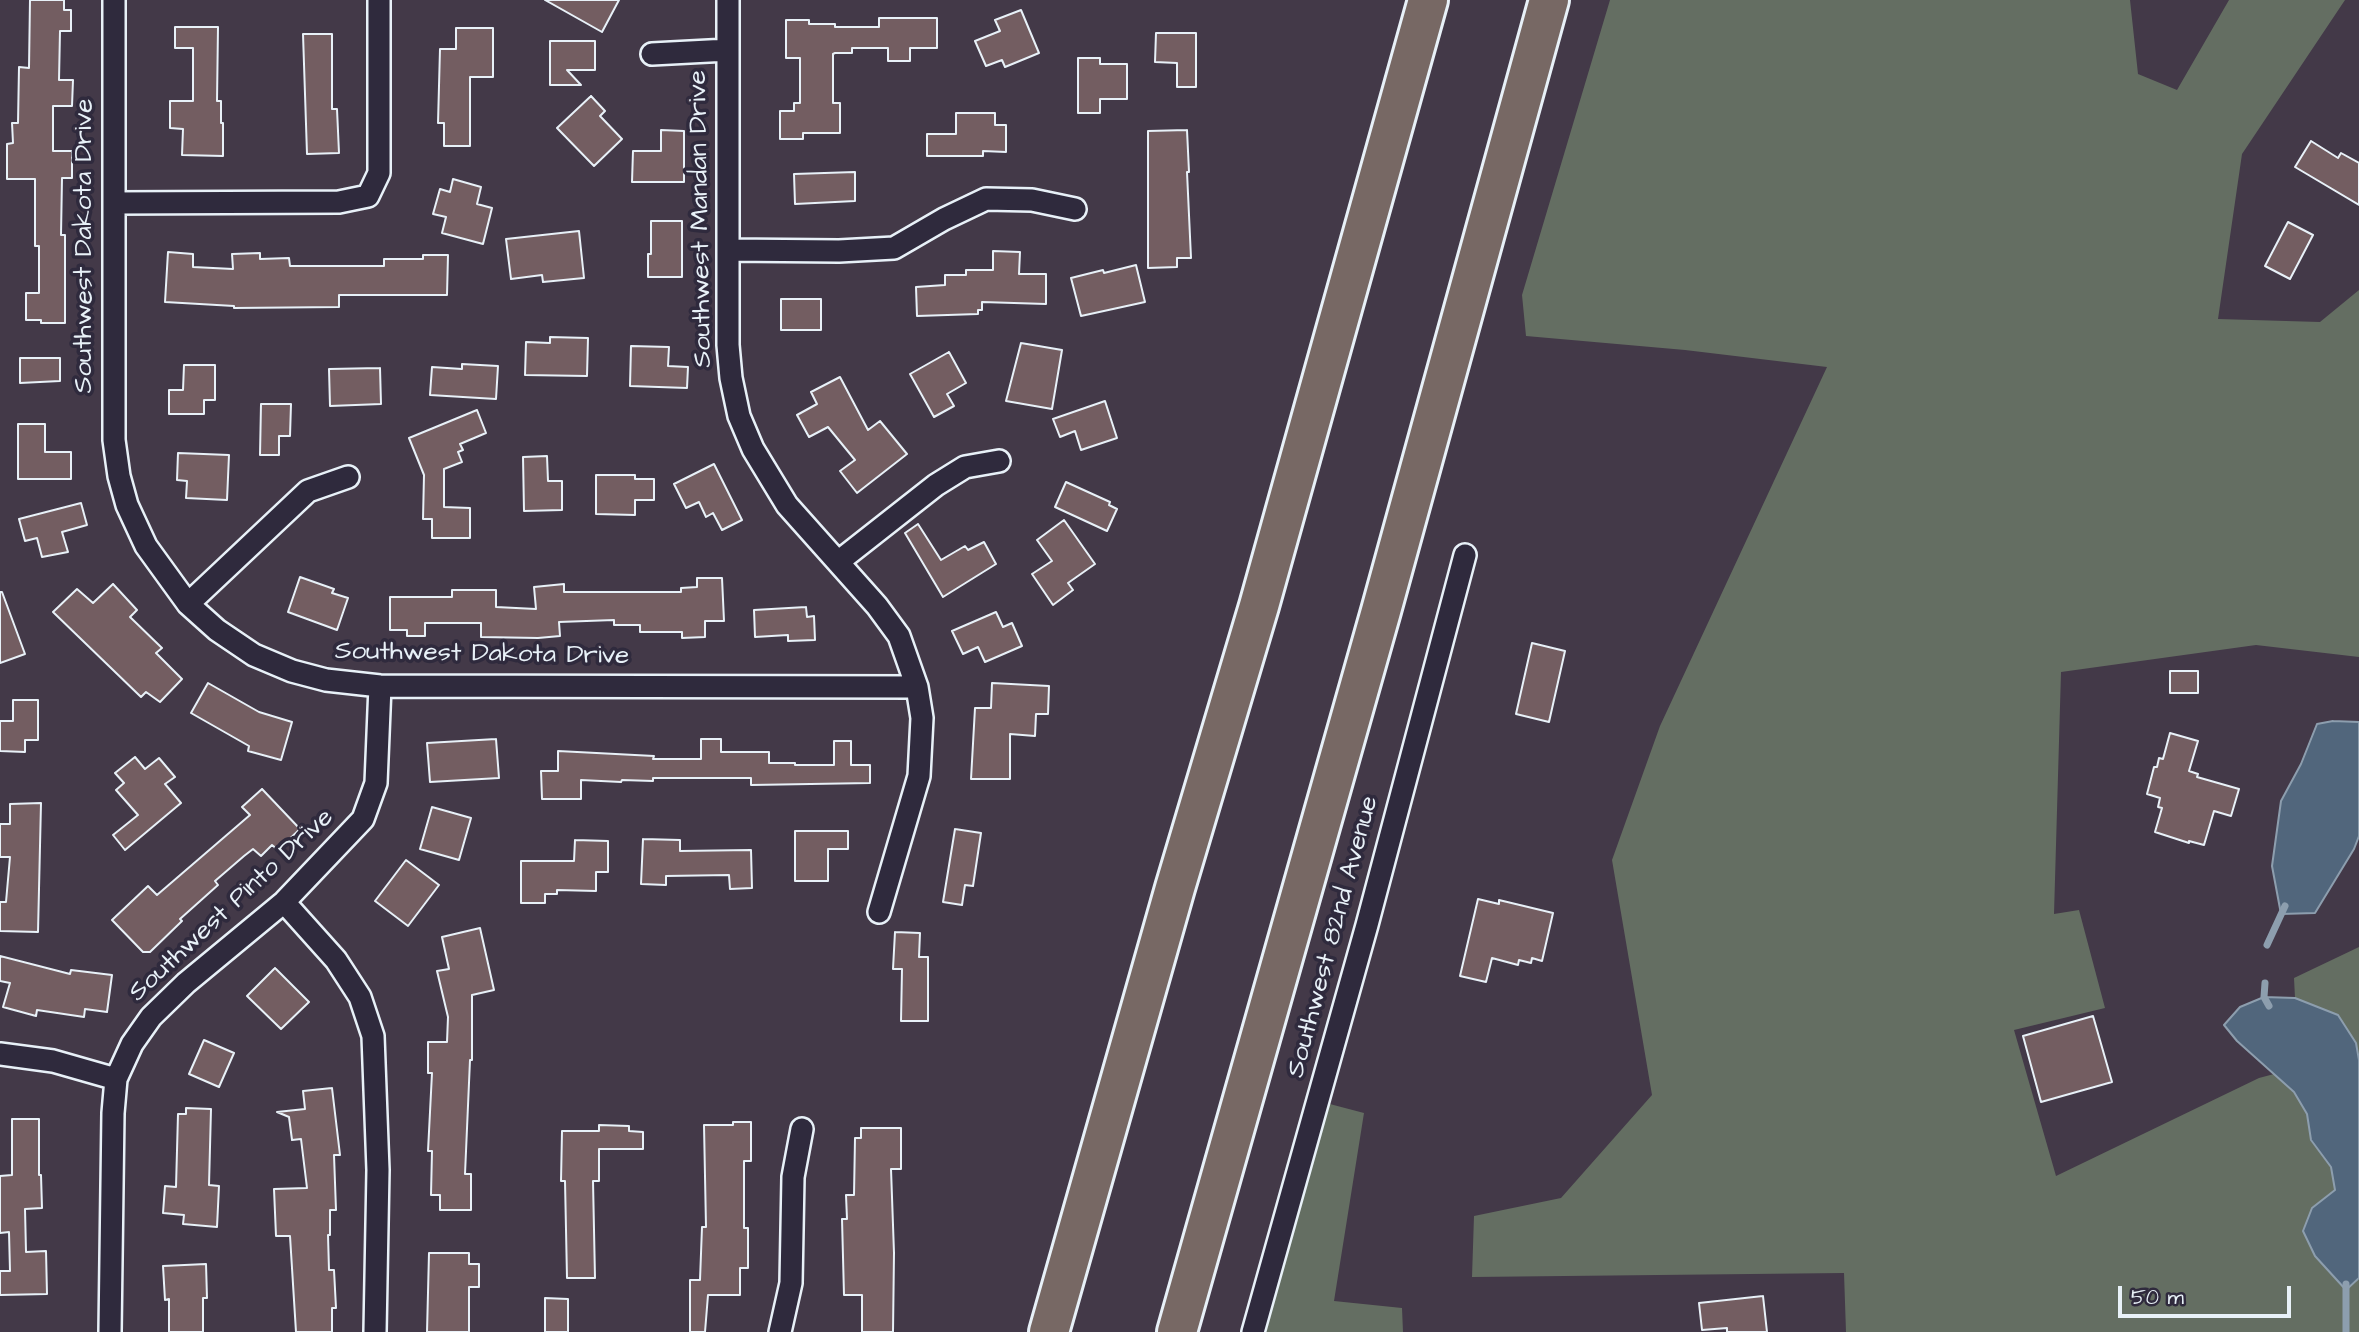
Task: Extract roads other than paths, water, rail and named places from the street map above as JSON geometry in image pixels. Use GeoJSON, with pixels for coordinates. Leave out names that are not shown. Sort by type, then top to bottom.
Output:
{"type":"FeatureCollection","features":[{"type":"Feature","properties":{"kind":"highway"},"geometry":{"type":"LineString","coordinates":[[1350,275],[1400,0]]}},
{"type":"Feature","properties":{"kind":"highway"},"geometry":{"type":"LineString","coordinates":[[1049,1332],[1175,888],[1259,606],[1428,0]]}},
{"type":"Feature","properties":{"kind":"highway"},"geometry":{"type":"LineString","coordinates":[[1177,1332],[1381,611],[1549,0]]}},
{"type":"Feature","properties":{"kind":"street","name":"Southwest Dakota Drive"},"geometry":{"type":"LineString","coordinates":[[114,0],[114,440],[119,476],[127,505],[146,546],[188,604],[216,630],[254,655],[292,671],[326,680],[380,686],[916,687]]}},
{"type":"Feature","properties":{"kind":"street"},"geometry":{"type":"LineString","coordinates":[[114,203],[339,202],[368,196],[379,173],[379,0]]}},
{"type":"Feature","properties":{"kind":"street","name":"Southwest Mandan Drive"},"geometry":{"type":"LineString","coordinates":[[729,0],[728,345],[739,416],[753,449],[787,505],[877,606],[899,636],[916,687],[922,718],[919,776],[879,912]]}},
{"type":"Feature","properties":{"kind":"street","name":"Southwest Mandan Drive"},"geometry":{"type":"LineString","coordinates":[[652,54],[728,50]]}},
{"type":"Feature","properties":{"kind":"street"},"geometry":{"type":"LineString","coordinates":[[728,250],[839,251],[894,248],[986,199],[1032,200],[1075,209]]}},
{"type":"Feature","properties":{"kind":"street"},"geometry":{"type":"LineString","coordinates":[[838,562],[936,485],[965,467],[999,461]]}},
{"type":"Feature","properties":{"kind":"street"},"geometry":{"type":"LineString","coordinates":[[188,604],[308,491],[348,477]]}},
{"type":"Feature","properties":{"kind":"street","name":"Southwest 82nd Avenue"},"geometry":{"type":"LineString","coordinates":[[1253,1332],[1367,925],[1465,555]]}},
{"type":"Feature","properties":{"kind":"street","name":"Southwest Pinto Drive"},"geometry":{"type":"LineString","coordinates":[[110,1332],[113,1113],[116,1079],[132,1044],[151,1017],[186,983],[285,902],[363,819],[376,783],[380,686]]}},
{"type":"Feature","properties":{"kind":"street"},"geometry":{"type":"LineString","coordinates":[[285,902],[336,960],[360,997],[373,1036],[378,1170],[375,1332]]}},
{"type":"Feature","properties":{"kind":"street"},"geometry":{"type":"LineString","coordinates":[[0,1054],[53,1060],[116,1079]]}},
{"type":"Feature","properties":{"kind":"street"},"geometry":{"type":"LineString","coordinates":[[780,1332],[791,1283],[793,1177],[802,1129]]}},
{"type":"Feature","properties":{"kind":"water"},"geometry":{"type":"Polygon","coordinates":[[[2333,721],[2359,722],[2359,836],[2354,849],[2315,913],[2281,914],[2272,866],[2281,801],[2301,764],[2317,724],[2333,721]]]}},
{"type":"Feature","properties":{"kind":"water"},"geometry":{"type":"Polygon","coordinates":[[[2264,997],[2295,998],[2338,1015],[2356,1043],[2359,1060],[2359,1278],[2346,1290],[2315,1256],[2303,1231],[2312,1208],[2335,1190],[2331,1167],[2311,1140],[2307,1114],[2294,1092],[2237,1041],[2224,1025],[2240,1007],[2264,997]]]}},
{"type":"Feature","properties":{"kind":"waterway"},"geometry":{"type":"LineString","coordinates":[[2267,945],[2285,906]]}},
{"type":"Feature","properties":{"kind":"waterway"},"geometry":{"type":"LineString","coordinates":[[2265,983],[2264,997],[2269,1006]]}},
{"type":"Feature","properties":{"kind":"waterway"},"geometry":{"type":"LineString","coordinates":[[2346,1284],[2346,1332]]}}]}
